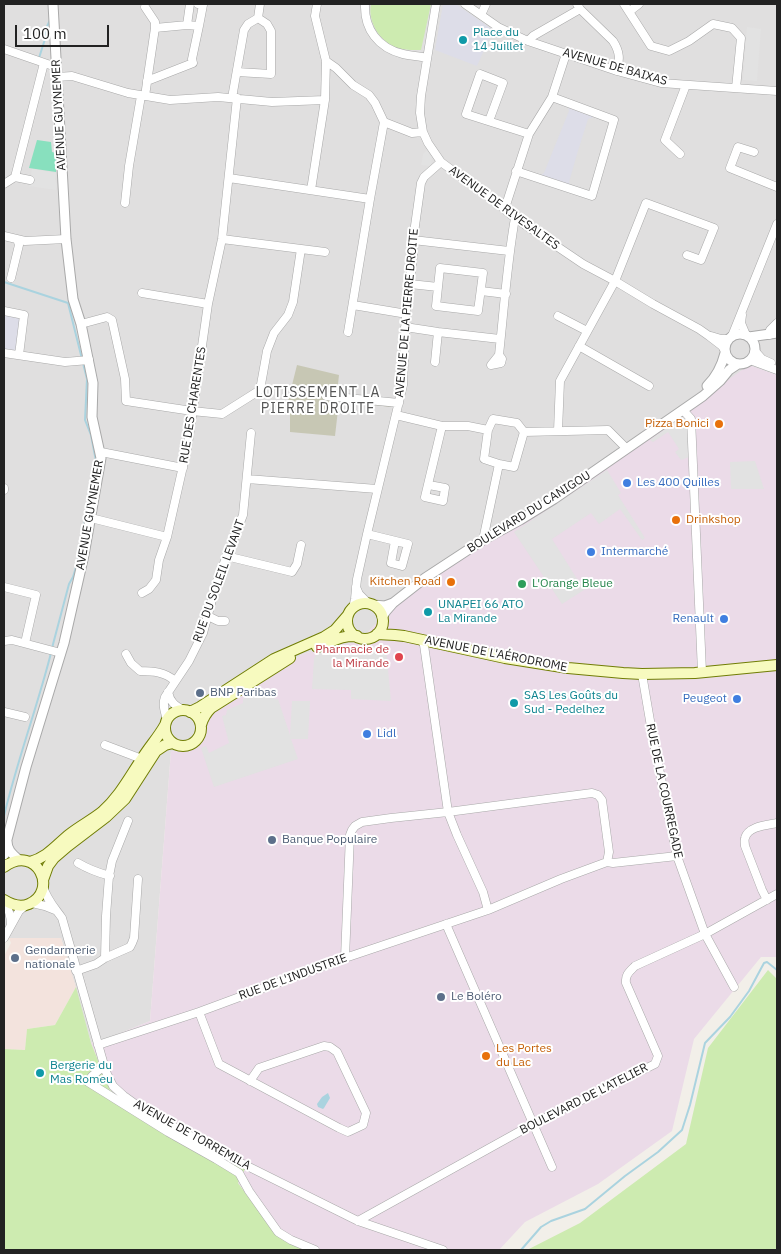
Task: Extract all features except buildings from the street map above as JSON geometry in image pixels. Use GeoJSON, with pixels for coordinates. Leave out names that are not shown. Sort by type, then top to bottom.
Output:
{"type":"FeatureCollection","features":[{"type":"Feature","properties":{"kind":"main road"},"geometry":{"type":"LineString","coordinates":[[30,862],[47,855],[72,832],[112,802],[127,784],[166,722],[176,712],[200,707],[274,659],[324,637],[335,630],[357,605],[371,604],[381,612],[389,630],[395,635]]}},
{"type":"Feature","properties":{"kind":"main road"},"geometry":{"type":"LineString","coordinates":[[350,612],[347,622],[348,628],[357,636]]}},
{"type":"Feature","properties":{"kind":"main road"},"geometry":{"type":"LineString","coordinates":[[166,722],[166,734],[173,743],[178,746],[186,746],[194,743],[200,736],[203,719],[211,708],[288,658],[348,635],[367,638],[377,634],[380,631],[383,620]]}},
{"type":"Feature","properties":{"kind":"main road","name":"AVENUE DE L'AÉRODROME"},"geometry":{"type":"LineString","coordinates":[[377,634],[395,635],[505,658],[568,668],[642,674],[702,672],[777,665]]}},
{"type":"Feature","properties":{"kind":"main road"},"geometry":{"type":"LineString","coordinates":[[187,711],[196,715],[201,725]]}},
{"type":"Feature","properties":{"kind":"main road"},"geometry":{"type":"LineString","coordinates":[[4,900],[18,906],[29,904],[38,898],[48,866],[58,854],[106,817],[125,799],[156,751],[165,745],[173,743]]}},
{"type":"Feature","properties":{"kind":"main road"},"geometry":{"type":"LineString","coordinates":[[4,867],[10,862],[19,860],[30,862],[41,872],[43,883]]}},
{"type":"Feature","properties":{"kind":"street","name":"AVENUE GUYNEMER"},"geometry":{"type":"LineString","coordinates":[[4,855],[55,652],[84,555],[101,458],[92,417],[93,383],[85,360],[81,324],[74,299],[59,182],[53,4]]}},
{"type":"Feature","properties":{"kind":"street"},"geometry":{"type":"LineString","coordinates":[[187,25],[190,4]]}},
{"type":"Feature","properties":{"kind":"street"},"geometry":{"type":"LineString","coordinates":[[146,81],[193,63],[192,59],[203,6],[198,4]]}},
{"type":"Feature","properties":{"kind":"street"},"geometry":{"type":"LineString","coordinates":[[237,72],[270,74],[271,31],[267,24],[258,18],[260,4]]}},
{"type":"Feature","properties":{"kind":"street"},"geometry":{"type":"LineString","coordinates":[[311,190],[325,100],[326,61],[315,16],[317,4]]}},
{"type":"Feature","properties":{"kind":"street"},"geometry":{"type":"LineString","coordinates":[[365,4],[367,24],[374,36],[382,44],[403,54],[427,58]]}},
{"type":"Feature","properties":{"kind":"street","name":"AVENUE DE BAIXAS"},"geometry":{"type":"LineString","coordinates":[[465,4],[498,27],[528,41],[617,71],[662,83],[777,91]]}},
{"type":"Feature","properties":{"kind":"street"},"geometry":{"type":"LineString","coordinates":[[478,13],[485,4]]}},
{"type":"Feature","properties":{"kind":"street"},"geometry":{"type":"LineString","coordinates":[[624,4],[651,46],[669,51],[689,41],[714,24],[732,28],[741,38],[736,88]]}},
{"type":"Feature","properties":{"kind":"street"},"geometry":{"type":"LineString","coordinates":[[630,11],[639,4]]}},
{"type":"Feature","properties":{"kind":"street"},"geometry":{"type":"LineString","coordinates":[[125,203],[129,166],[155,28],[155,22],[143,5]]}},
{"type":"Feature","properties":{"kind":"street","name":"AVENUE DE RIVESALTES"},"geometry":{"type":"LineString","coordinates":[[437,5],[421,96],[420,113],[423,132],[441,162],[515,218],[583,264],[615,280],[709,336],[722,346],[725,352]]}},
{"type":"Feature","properties":{"kind":"street"},"geometry":{"type":"LineString","coordinates":[[528,41],[578,6],[616,46],[620,58],[617,71]]}},
{"type":"Feature","properties":{"kind":"street","name":"RUE DES CHARENTES"},"geometry":{"type":"LineString","coordinates":[[142,593],[149,589],[156,580],[159,560],[167,537],[188,444],[208,304],[222,239],[229,178],[237,72],[244,30],[248,24],[258,18]]}},
{"type":"Feature","properties":{"kind":"street"},"geometry":{"type":"LineString","coordinates":[[155,28],[187,25],[199,26]]}},
{"type":"Feature","properties":{"kind":"street"},"geometry":{"type":"LineString","coordinates":[[541,46],[543,30]]}},
{"type":"Feature","properties":{"kind":"street"},"geometry":{"type":"LineString","coordinates":[[4,49],[44,63],[56,72],[143,96],[170,100],[218,97],[272,102],[325,100]]}},
{"type":"Feature","properties":{"kind":"street"},"geometry":{"type":"LineString","coordinates":[[503,208],[506,204],[529,134],[552,97],[566,54]]}},
{"type":"Feature","properties":{"kind":"street"},"geometry":{"type":"LineString","coordinates":[[326,61],[376,102],[384,122],[348,332]]}},
{"type":"Feature","properties":{"kind":"street"},"geometry":{"type":"LineString","coordinates":[[4,184],[15,177],[44,63]]}},
{"type":"Feature","properties":{"kind":"street"},"geometry":{"type":"LineString","coordinates":[[489,121],[502,83],[480,74],[466,114],[529,134]]}},
{"type":"Feature","properties":{"kind":"street"},"geometry":{"type":"LineString","coordinates":[[680,154],[666,140],[686,85]]}},
{"type":"Feature","properties":{"kind":"street"},"geometry":{"type":"LineString","coordinates":[[516,171],[592,196],[614,120],[552,97]]}},
{"type":"Feature","properties":{"kind":"street"},"geometry":{"type":"LineString","coordinates":[[384,122],[412,133],[423,132]]}},
{"type":"Feature","properties":{"kind":"street"},"geometry":{"type":"LineString","coordinates":[[754,152],[738,147],[730,168],[777,187]]}},
{"type":"Feature","properties":{"kind":"street","name":"AVENUE DE LA PIERRE DROITE"},"geometry":{"type":"LineString","coordinates":[[350,612],[355,599],[367,534],[402,385],[404,327],[421,183],[424,177],[441,162]]}},
{"type":"Feature","properties":{"kind":"street"},"geometry":{"type":"LineString","coordinates":[[15,177],[30,180]]}},
{"type":"Feature","properties":{"kind":"street"},"geometry":{"type":"LineString","coordinates":[[229,178],[370,199]]}},
{"type":"Feature","properties":{"kind":"street"},"geometry":{"type":"LineString","coordinates":[[558,430],[560,381],[615,280],[646,203],[714,228],[701,260],[687,255]]}},
{"type":"Feature","properties":{"kind":"street"},"geometry":{"type":"LineString","coordinates":[[498,355],[506,294],[509,251],[515,218]]}},
{"type":"Feature","properties":{"kind":"street"},"geometry":{"type":"LineString","coordinates":[[774,335],[762,342],[750,360],[742,364],[730,360],[725,352],[725,346],[742,313],[777,224]]}},
{"type":"Feature","properties":{"kind":"street"},"geometry":{"type":"LineString","coordinates":[[4,236],[25,241],[66,240]]}},
{"type":"Feature","properties":{"kind":"street"},"geometry":{"type":"LineString","coordinates":[[10,278],[19,245],[17,239]]}},
{"type":"Feature","properties":{"kind":"street"},"geometry":{"type":"LineString","coordinates":[[222,239],[325,252]]}},
{"type":"Feature","properties":{"kind":"street"},"geometry":{"type":"LineString","coordinates":[[413,240],[509,251]]}},
{"type":"Feature","properties":{"kind":"street"},"geometry":{"type":"LineString","coordinates":[[81,324],[107,317],[112,320],[125,379],[126,401],[222,414],[260,390],[267,351],[274,333],[288,316],[293,302],[301,249]]}},
{"type":"Feature","properties":{"kind":"street"},"geometry":{"type":"LineString","coordinates":[[440,268],[483,274],[478,311],[436,306],[438,287],[440,268]]}},
{"type":"Feature","properties":{"kind":"street"},"geometry":{"type":"LineString","coordinates":[[410,284],[438,287]]}},
{"type":"Feature","properties":{"kind":"street"},"geometry":{"type":"LineString","coordinates":[[481,292],[506,294]]}},
{"type":"Feature","properties":{"kind":"street"},"geometry":{"type":"LineString","coordinates":[[142,293],[208,304]]}},
{"type":"Feature","properties":{"kind":"street"},"geometry":{"type":"LineString","coordinates":[[353,305],[401,314],[406,313]]}},
{"type":"Feature","properties":{"kind":"street"},"geometry":{"type":"LineString","coordinates":[[4,312],[24,315],[19,355]]}},
{"type":"Feature","properties":{"kind":"street"},"geometry":{"type":"LineString","coordinates":[[742,313],[741,323],[755,345],[755,350],[762,359],[777,366]]}},
{"type":"Feature","properties":{"kind":"street"},"geometry":{"type":"LineString","coordinates":[[558,316],[587,331]]}},
{"type":"Feature","properties":{"kind":"street"},"geometry":{"type":"LineString","coordinates":[[774,335],[770,330],[777,323]]}},
{"type":"Feature","properties":{"kind":"street"},"geometry":{"type":"LineString","coordinates":[[404,327],[500,339]]}},
{"type":"Feature","properties":{"kind":"street"},"geometry":{"type":"LineString","coordinates":[[435,362],[438,332]]}},
{"type":"Feature","properties":{"kind":"street"},"geometry":{"type":"LineString","coordinates":[[730,337],[737,334],[748,336],[774,335]]}},
{"type":"Feature","properties":{"kind":"street","name":"AVENUE DE RIVESALTES"},"geometry":{"type":"LineString","coordinates":[[709,336],[721,339],[730,337]]}},
{"type":"Feature","properties":{"kind":"street"},"geometry":{"type":"LineString","coordinates":[[579,346],[649,386]]}},
{"type":"Feature","properties":{"kind":"street","name":"BOULEVARD DU CANIGOU"},"geometry":{"type":"LineString","coordinates":[[686,407],[712,381],[722,363],[725,352]]}},
{"type":"Feature","properties":{"kind":"street"},"geometry":{"type":"LineString","coordinates":[[4,353],[65,362],[85,360]]}},
{"type":"Feature","properties":{"kind":"street"},"geometry":{"type":"LineString","coordinates":[[750,360],[777,370]]}},
{"type":"Feature","properties":{"kind":"street","name":"BOULEVARD DU CANIGOU"},"geometry":{"type":"LineString","coordinates":[[383,620],[386,611],[394,603],[425,578],[483,540],[554,499],[703,396],[729,370],[738,364]]}},
{"type":"Feature","properties":{"kind":"street"},"geometry":{"type":"LineString","coordinates":[[326,396],[399,403]]}},
{"type":"Feature","properties":{"kind":"street"},"geometry":{"type":"LineString","coordinates":[[686,407],[691,419],[702,672]]}},
{"type":"Feature","properties":{"kind":"street"},"geometry":{"type":"LineString","coordinates":[[396,415],[442,426],[468,426],[488,430]]}},
{"type":"Feature","properties":{"kind":"street"},"geometry":{"type":"LineString","coordinates":[[493,419],[517,423],[524,432],[514,467],[484,458],[488,430],[493,419]]}},
{"type":"Feature","properties":{"kind":"street"},"geometry":{"type":"LineString","coordinates":[[429,484],[442,426]]}},
{"type":"Feature","properties":{"kind":"street"},"geometry":{"type":"LineString","coordinates":[[524,432],[608,430],[626,448]]}},
{"type":"Feature","properties":{"kind":"street","name":"RUE DU SOLEIL LEVANT"},"geometry":{"type":"LineString","coordinates":[[166,722],[163,702],[203,633],[217,582],[243,515],[251,433]]}},
{"type":"Feature","properties":{"kind":"street"},"geometry":{"type":"LineString","coordinates":[[101,452],[183,468]]}},
{"type":"Feature","properties":{"kind":"street"},"geometry":{"type":"LineString","coordinates":[[483,540],[499,464]]}},
{"type":"Feature","properties":{"kind":"street"},"geometry":{"type":"LineString","coordinates":[[247,479],[377,489]]}},
{"type":"Feature","properties":{"kind":"street"},"geometry":{"type":"LineString","coordinates":[[91,518],[167,537]]}},
{"type":"Feature","properties":{"kind":"street"},"geometry":{"type":"LineString","coordinates":[[367,534],[395,542]]}},
{"type":"Feature","properties":{"kind":"street"},"geometry":{"type":"LineString","coordinates":[[226,556],[292,572],[297,564],[301,545]]}},
{"type":"Feature","properties":{"kind":"street"},"geometry":{"type":"LineString","coordinates":[[4,587],[36,595],[25,643]]}},
{"type":"Feature","properties":{"kind":"street"},"geometry":{"type":"LineString","coordinates":[[356,587],[360,594],[371,604],[385,606],[394,603]]}},
{"type":"Feature","properties":{"kind":"street"},"geometry":{"type":"LineString","coordinates":[[208,616],[218,621],[224,621]]}},
{"type":"Feature","properties":{"kind":"street"},"geometry":{"type":"LineString","coordinates":[[4,641],[12,640],[55,652]]}},
{"type":"Feature","properties":{"kind":"street"},"geometry":{"type":"LineString","coordinates":[[422,640],[448,812],[456,836],[483,892],[488,910]]}},
{"type":"Feature","properties":{"kind":"street"},"geometry":{"type":"LineString","coordinates":[[126,654],[131,663],[140,671],[152,671],[169,676],[175,681]]}},
{"type":"Feature","properties":{"kind":"street","name":"RUE DE LA COURREGADE"},"geometry":{"type":"LineString","coordinates":[[642,674],[676,856],[705,934],[734,987]]}},
{"type":"Feature","properties":{"kind":"street"},"geometry":{"type":"LineString","coordinates":[[168,692],[172,703],[187,711]]}},
{"type":"Feature","properties":{"kind":"street"},"geometry":{"type":"LineString","coordinates":[[4,721],[5,712],[25,717]]}},
{"type":"Feature","properties":{"kind":"street"},"geometry":{"type":"LineString","coordinates":[[105,745],[142,759]]}},
{"type":"Feature","properties":{"kind":"street"},"geometry":{"type":"LineString","coordinates":[[345,958],[350,835],[355,826],[362,822],[592,794],[598,795],[602,800],[609,852],[607,862]]}},
{"type":"Feature","properties":{"kind":"street"},"geometry":{"type":"LineString","coordinates":[[105,958],[106,916],[112,861],[128,821]]}},
{"type":"Feature","properties":{"kind":"street"},"geometry":{"type":"LineString","coordinates":[[766,900],[745,846],[744,838],[753,829],[777,823]]}},
{"type":"Feature","properties":{"kind":"street"},"geometry":{"type":"LineString","coordinates":[[7,841],[7,847],[19,860]]}},
{"type":"Feature","properties":{"kind":"street","name":"RUE DE L'INDUSTRIE"},"geometry":{"type":"LineString","coordinates":[[98,1045],[199,1012],[345,958],[488,910],[607,862],[613,863],[676,856]]}},
{"type":"Feature","properties":{"kind":"street"},"geometry":{"type":"LineString","coordinates":[[81,876],[81,865],[110,876]]}},
{"type":"Feature","properties":{"kind":"street"},"geometry":{"type":"LineString","coordinates":[[76,971],[96,964],[130,947],[134,938],[138,879]]}},
{"type":"Feature","properties":{"kind":"street","name":"AVENUE DE TORREMILA"},"geometry":{"type":"LineString","coordinates":[[43,883],[44,892],[48,900],[62,918],[104,1066],[113,1086],[142,1109],[221,1153],[358,1221],[443,1250]]}},
{"type":"Feature","properties":{"kind":"street","name":"BOULEVARD DE L'ATELIER"},"geometry":{"type":"LineString","coordinates":[[358,1221],[534,1124],[655,1064],[658,1056],[626,983],[628,973],[635,966],[705,934],[777,894]]}},
{"type":"Feature","properties":{"kind":"street"},"geometry":{"type":"LineString","coordinates":[[4,900],[10,915],[10,926]]}},
{"type":"Feature","properties":{"kind":"street"},"geometry":{"type":"LineString","coordinates":[[4,938],[19,911],[29,904],[45,906],[57,911]]}},
{"type":"Feature","properties":{"kind":"street"},"geometry":{"type":"LineString","coordinates":[[446,924],[552,1167]]}},
{"type":"Feature","properties":{"kind":"street"},"geometry":{"type":"LineString","coordinates":[[199,1012],[219,1064],[250,1081],[348,1132],[363,1125],[366,1114],[337,1052],[330,1047],[324,1046],[259,1068],[250,1081]]}},
{"type":"Feature","properties":{"kind":"street"},"geometry":{"type":"LineString","coordinates":[[104,1066],[88,1082],[168,1132],[239,1173],[249,1191],[278,1232],[291,1240],[315,1250]]}},
{"type":"Feature","properties":{"kind":"shaded area"},"geometry":{"type":"Polygon","coordinates":[[[4,4],[777,4],[777,375],[749,366],[559,500],[391,608],[358,642],[303,654],[207,714],[203,739],[199,744],[189,752],[171,751],[150,1021],[91,1043],[61,938],[9,938],[4,944],[4,4]]]}},
{"type":"Feature","properties":{"kind":"shaded area","name":"Place du 14 Juillet"},"geometry":{"type":"Polygon","coordinates":[[[443,4],[456,4],[493,30],[477,66],[435,50],[443,4]]]}},
{"type":"Feature","properties":{"kind":"shaded area"},"geometry":{"type":"Polygon","coordinates":[[[747,27],[761,29],[757,81],[743,80],[747,27]]]}},
{"type":"Feature","properties":{"kind":"shaded area"},"geometry":{"type":"Polygon","coordinates":[[[568,108],[594,117],[588,119],[577,154],[569,182],[572,188],[539,176],[544,173],[569,111],[568,108]]]}},
{"type":"Feature","properties":{"kind":"shaded area"},"geometry":{"type":"Polygon","coordinates":[[[427,150],[432,157],[431,166],[421,165],[423,154],[427,150]]]}},
{"type":"Feature","properties":{"kind":"shaded area"},"geometry":{"type":"Polygon","coordinates":[[[32,169],[56,173],[56,190],[29,186],[32,169]]]}},
{"type":"Feature","properties":{"kind":"shaded area"},"geometry":{"type":"Polygon","coordinates":[[[4,312],[24,315],[19,355],[4,353],[4,312]]]}},
{"type":"Feature","properties":{"kind":"shaded area"},"geometry":{"type":"Polygon","coordinates":[[[297,365],[339,375],[337,393],[392,399],[391,407],[339,401],[335,436],[290,432],[288,401],[297,365]]]}},
{"type":"Feature","properties":{"kind":"shaded area"},"geometry":{"type":"Polygon","coordinates":[[[749,365],[777,375],[777,957],[761,957],[694,1039],[672,1131],[598,1184],[525,1222],[499,1250],[307,1250],[273,1230],[238,1183],[245,1169],[139,1112],[110,1090],[91,1043],[150,1021],[171,751],[189,752],[203,739],[207,714],[303,654],[332,646],[358,642],[391,608],[434,575],[559,500],[749,365]]]}},
{"type":"Feature","properties":{"kind":"shaded area"},"geometry":{"type":"Polygon","coordinates":[[[682,417],[687,421],[689,457],[681,460],[675,452],[679,449],[668,432],[653,442],[650,440],[682,417]]]}},
{"type":"Feature","properties":{"kind":"shaded area"},"geometry":{"type":"Polygon","coordinates":[[[755,461],[764,489],[731,489],[730,462],[755,461]]]}},
{"type":"Feature","properties":{"kind":"shaded area"},"geometry":{"type":"Polygon","coordinates":[[[607,470],[621,493],[618,495],[645,538],[642,540],[620,509],[599,524],[591,513],[552,539],[584,590],[562,604],[514,532],[607,470]]]}},
{"type":"Feature","properties":{"kind":"shaded area"},"geometry":{"type":"Polygon","coordinates":[[[347,646],[386,648],[391,701],[351,699],[351,690],[312,689],[314,658],[318,653],[323,651],[344,652],[347,646]]]}},
{"type":"Feature","properties":{"kind":"shaded area"},"geometry":{"type":"Polygon","coordinates":[[[266,692],[267,696],[278,699],[290,735],[292,701],[310,701],[308,739],[291,739],[298,759],[214,787],[201,748],[206,746],[209,753],[229,743],[222,716],[226,715],[227,710],[243,703],[243,699],[266,692]]]}},
{"type":"Feature","properties":{"kind":"shaded area"},"geometry":{"type":"Polygon","coordinates":[[[9,938],[61,938],[76,987],[55,1025],[27,1029],[25,1050],[4,1049],[4,956],[11,943],[9,938]]]}},
{"type":"Feature","properties":{"kind":"green space"},"geometry":{"type":"Polygon","coordinates":[[[371,4],[431,4],[421,50],[394,47],[382,38],[371,18],[371,4]]]}},
{"type":"Feature","properties":{"kind":"green space"},"geometry":{"type":"Polygon","coordinates":[[[37,140],[51,142],[52,152],[56,153],[56,172],[29,168],[37,140]]]}},
{"type":"Feature","properties":{"kind":"green space"},"geometry":{"type":"Polygon","coordinates":[[[768,970],[777,979],[777,1250],[527,1250],[580,1223],[686,1144],[708,1048],[768,970]]]}},
{"type":"Feature","properties":{"kind":"green space"},"geometry":{"type":"Polygon","coordinates":[[[76,987],[91,1043],[110,1090],[139,1112],[245,1169],[238,1183],[273,1230],[307,1250],[4,1250],[4,1049],[25,1050],[27,1029],[55,1025],[76,987]]]}},
{"type":"Feature","properties":{"kind":"water"},"geometry":{"type":"Polygon","coordinates":[[[328,1093],[330,1098],[324,1108],[318,1107],[317,1104],[322,1097],[328,1093]]]}},
{"type":"Feature","properties":{"kind":"waterway"},"geometry":{"type":"LineString","coordinates":[[39,58],[45,39],[45,31],[50,20]]}},
{"type":"Feature","properties":{"kind":"waterway"},"geometry":{"type":"LineString","coordinates":[[4,282],[68,303],[82,359]]}},
{"type":"Feature","properties":{"kind":"waterway"},"geometry":{"type":"LineString","coordinates":[[83,363],[87,379],[85,420],[91,435],[96,461]]}},
{"type":"Feature","properties":{"kind":"waterway"},"geometry":{"type":"LineString","coordinates":[[52,648],[69,584],[77,564],[94,471]]}},
{"type":"Feature","properties":{"kind":"waterway"},"geometry":{"type":"LineString","coordinates":[[4,816],[51,653]]}},
{"type":"Feature","properties":{"kind":"waterway"},"geometry":{"type":"LineString","coordinates":[[521,1250],[541,1227],[551,1221],[585,1209],[658,1152],[682,1130],[705,1043],[730,1017],[749,991],[764,963],[767,962],[777,970]]}},
{"type":"Feature","properties":{"kind":"place","name":"Place du 14 Juillet"},"geometry":{"type":"Point","coordinates":[463,40]}},
{"type":"Feature","properties":{"kind":"place","name":"Pizza Bonici"},"geometry":{"type":"Point","coordinates":[719,424]}},
{"type":"Feature","properties":{"kind":"place","name":"Les 400 Quilles"},"geometry":{"type":"Point","coordinates":[627,483]}},
{"type":"Feature","properties":{"kind":"place","name":"Drinkshop"},"geometry":{"type":"Point","coordinates":[676,520]}},
{"type":"Feature","properties":{"kind":"place","name":"Intermarché"},"geometry":{"type":"Point","coordinates":[591,552]}},
{"type":"Feature","properties":{"kind":"place","name":"Kitchen Road"},"geometry":{"type":"Point","coordinates":[451,582]}},
{"type":"Feature","properties":{"kind":"place","name":"L'Orange Bleue"},"geometry":{"type":"Point","coordinates":[522,584]}},
{"type":"Feature","properties":{"kind":"place","name":"UNAPEI 66 ATO La Mirande"},"geometry":{"type":"Point","coordinates":[428,612]}},
{"type":"Feature","properties":{"kind":"place","name":"Renault"},"geometry":{"type":"Point","coordinates":[724,619]}},
{"type":"Feature","properties":{"kind":"place","name":"Pharmacie de la Mirande"},"geometry":{"type":"Point","coordinates":[399,657]}},
{"type":"Feature","properties":{"kind":"place","name":"BNP Paribas"},"geometry":{"type":"Point","coordinates":[200,693]}},
{"type":"Feature","properties":{"kind":"place","name":"Peugeot"},"geometry":{"type":"Point","coordinates":[737,699]}},
{"type":"Feature","properties":{"kind":"place","name":"SAS Les Goûts du Sud - Pedelhez"},"geometry":{"type":"Point","coordinates":[514,703]}},
{"type":"Feature","properties":{"kind":"place","name":"Lidl"},"geometry":{"type":"Point","coordinates":[367,734]}},
{"type":"Feature","properties":{"kind":"place","name":"Banque Populaire"},"geometry":{"type":"Point","coordinates":[272,840]}},
{"type":"Feature","properties":{"kind":"place","name":"Gendarmerie nationale"},"geometry":{"type":"Point","coordinates":[15,958]}},
{"type":"Feature","properties":{"kind":"place","name":"Le Boléro"},"geometry":{"type":"Point","coordinates":[441,997]}},
{"type":"Feature","properties":{"kind":"place","name":"Les Portes du Lac"},"geometry":{"type":"Point","coordinates":[486,1056]}},
{"type":"Feature","properties":{"kind":"place","name":"Bergerie du Mas Romeu"},"geometry":{"type":"Point","coordinates":[40,1073]}},
{"type":"Feature","properties":{"kind":"district","name":"LOTISSEMENT LA PIERRE DROITE"},"geometry":{"type":"Point","coordinates":[318,402]}}]}
